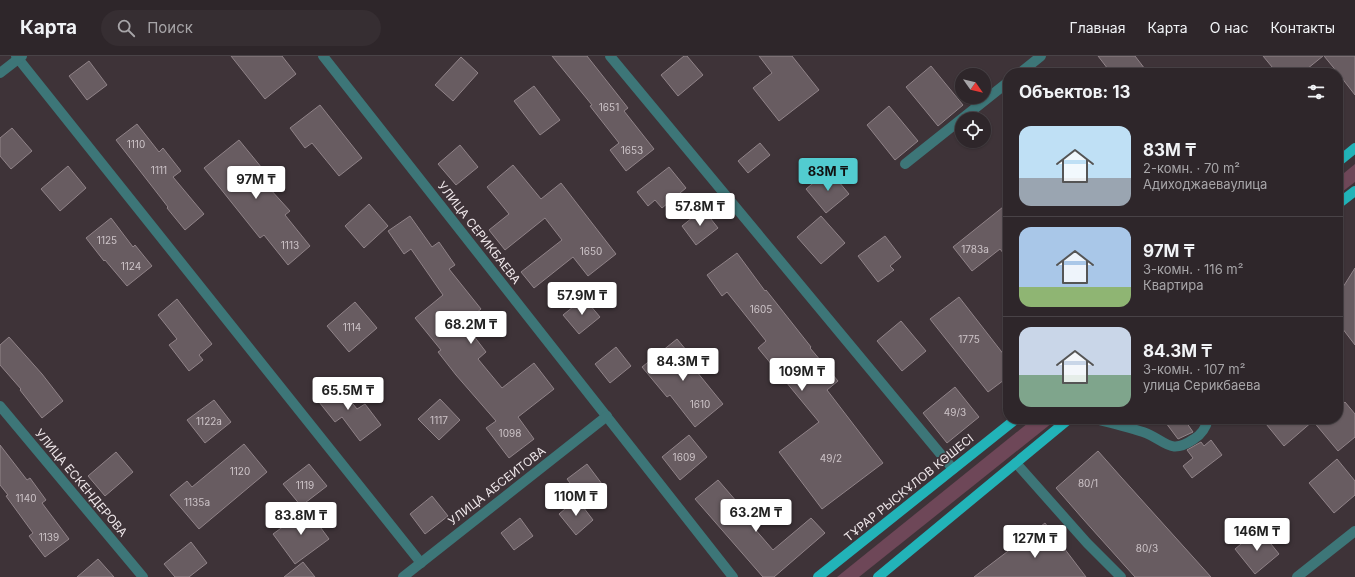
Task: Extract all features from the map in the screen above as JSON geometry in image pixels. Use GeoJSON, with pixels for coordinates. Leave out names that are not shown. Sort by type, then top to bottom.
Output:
{"type":"FeatureCollection","features":[{"type":"Feature","properties":{"kind":"main road"},"geometry":{"type":"LineString","coordinates":[[1343,158],[1355,148]]}},
{"type":"Feature","properties":{"kind":"main road"},"geometry":{"type":"LineString","coordinates":[[1343,200],[1355,191]]}},
{"type":"Feature","properties":{"kind":"main road","name":"ТҰРАР РЫСКҰЛОВ КӨШЕСІ"},"geometry":{"type":"LineString","coordinates":[[818,577],[1010,424]]}},
{"type":"Feature","properties":{"kind":"main road"},"geometry":{"type":"LineString","coordinates":[[878,577],[1063,424]]}},
{"type":"Feature","properties":{"kind":"street","name":"УЛИЦА СЕРИКБАЕВА"},"geometry":{"type":"LineString","coordinates":[[323,56],[734,577]]}},
{"type":"Feature","properties":{"kind":"street"},"geometry":{"type":"LineString","coordinates":[[610,56],[953,469]]}},
{"type":"Feature","properties":{"kind":"street"},"geometry":{"type":"LineString","coordinates":[[1026,68],[1041,56]]}},
{"type":"Feature","properties":{"kind":"street"},"geometry":{"type":"LineString","coordinates":[[0,73],[19,57],[421,563]]}},
{"type":"Feature","properties":{"kind":"street"},"geometry":{"type":"LineString","coordinates":[[905,164],[1003,86]]}},
{"type":"Feature","properties":{"kind":"street","name":"УЛИЦА ЕСКЕНДЕРОВА"},"geometry":{"type":"LineString","coordinates":[[0,406],[143,577]]}},
{"type":"Feature","properties":{"kind":"street","name":"УЛИЦА АБСЕИТОВА"},"geometry":{"type":"LineString","coordinates":[[403,577],[607,416]]}},
{"type":"Feature","properties":{"kind":"street"},"geometry":{"type":"LineString","coordinates":[[1113,424],[1145,433],[1164,444],[1175,446],[1184,446],[1202,434],[1206,424]]}},
{"type":"Feature","properties":{"kind":"street"},"geometry":{"type":"LineString","coordinates":[[1016,463],[1087,543],[1121,577]]}},
{"type":"Feature","properties":{"kind":"street"},"geometry":{"type":"LineString","coordinates":[[1297,577],[1355,531]]}},
{"type":"Feature","properties":{"kind":"shaded area"},"geometry":{"type":"Polygon","coordinates":[[[1355,164],[1355,182],[1343,191],[1343,174],[1355,164]]]}},
{"type":"Feature","properties":{"kind":"shaded area"},"geometry":{"type":"Polygon","coordinates":[[[1027,424],[1051,424],[859,577],[837,577],[1027,424]]]}},
{"type":"Feature","properties":{"kind":"building"},"geometry":{"type":"Polygon","coordinates":[[[231,56],[282,56],[296,74],[265,99],[231,56]]]}},
{"type":"Feature","properties":{"kind":"building"},"geometry":{"type":"Polygon","coordinates":[[[552,56],[587,56],[628,108],[624,111],[654,149],[626,171],[610,150],[619,143],[590,106],[592,105],[552,56]]]}},
{"type":"Feature","properties":{"kind":"building"},"geometry":{"type":"Polygon","coordinates":[[[684,56],[687,56],[703,75],[678,96],[661,75],[684,56]]]}},
{"type":"Feature","properties":{"kind":"building"},"geometry":{"type":"Polygon","coordinates":[[[759,56],[792,56],[819,90],[779,121],[753,88],[772,73],[759,56]]]}},
{"type":"Feature","properties":{"kind":"building"},"geometry":{"type":"Polygon","coordinates":[[[1098,56],[1135,56],[1144,68],[1107,68],[1098,56]]]}},
{"type":"Feature","properties":{"kind":"building"},"geometry":{"type":"Polygon","coordinates":[[[1263,56],[1323,56],[1308,68],[1273,68],[1263,56]]]}},
{"type":"Feature","properties":{"kind":"building"},"geometry":{"type":"Polygon","coordinates":[[[1324,56],[1355,56],[1355,95],[1343,79],[1343,68],[1334,68],[1324,56]]]}},
{"type":"Feature","properties":{"kind":"building"},"geometry":{"type":"Polygon","coordinates":[[[461,57],[478,73],[453,101],[435,85],[461,57]]]}},
{"type":"Feature","properties":{"kind":"building"},"geometry":{"type":"Polygon","coordinates":[[[89,61],[107,85],[87,100],[69,76],[89,61]]]}},
{"type":"Feature","properties":{"kind":"building"},"geometry":{"type":"Polygon","coordinates":[[[931,66],[955,95],[955,104],[963,105],[938,126],[906,87],[931,66]]]}},
{"type":"Feature","properties":{"kind":"building"},"geometry":{"type":"Polygon","coordinates":[[[534,86],[560,120],[540,135],[514,101],[534,86]]]}},
{"type":"Feature","properties":{"kind":"building"},"geometry":{"type":"Polygon","coordinates":[[[320,105],[362,158],[339,176],[312,143],[305,148],[290,128],[320,105]]]}},
{"type":"Feature","properties":{"kind":"building"},"geometry":{"type":"Polygon","coordinates":[[[889,106],[918,141],[895,160],[867,125],[889,106]]]}},
{"type":"Feature","properties":{"kind":"building"},"geometry":{"type":"Polygon","coordinates":[[[137,124],[159,152],[163,148],[181,171],[173,177],[204,214],[185,230],[116,140],[137,124]]]}},
{"type":"Feature","properties":{"kind":"building"},"geometry":{"type":"Polygon","coordinates":[[[12,128],[32,151],[11,169],[0,156],[0,138],[12,128]]]}},
{"type":"Feature","properties":{"kind":"building"},"geometry":{"type":"Polygon","coordinates":[[[239,140],[266,173],[260,178],[290,211],[285,215],[310,246],[288,265],[264,235],[260,238],[204,168],[239,140]]]}},
{"type":"Feature","properties":{"kind":"building"},"geometry":{"type":"Polygon","coordinates":[[[760,143],[770,155],[748,173],[738,161],[760,143]]]}},
{"type":"Feature","properties":{"kind":"building"},"geometry":{"type":"Polygon","coordinates":[[[460,145],[478,167],[456,185],[438,164],[460,145]]]}},
{"type":"Feature","properties":{"kind":"building"},"geometry":{"type":"Polygon","coordinates":[[[513,165],[541,199],[561,183],[616,254],[588,276],[573,257],[534,288],[521,272],[562,240],[545,218],[505,250],[489,230],[509,214],[487,187],[513,165]]]}},
{"type":"Feature","properties":{"kind":"building"},"geometry":{"type":"Polygon","coordinates":[[[68,166],[86,188],[60,211],[41,189],[68,166]]]}},
{"type":"Feature","properties":{"kind":"building"},"geometry":{"type":"Polygon","coordinates":[[[669,167],[686,188],[662,208],[655,200],[648,206],[637,192],[669,167]]]}},
{"type":"Feature","properties":{"kind":"building"},"geometry":{"type":"Polygon","coordinates":[[[829,170],[849,194],[826,213],[806,189],[829,170]]]}},
{"type":"Feature","properties":{"kind":"building"},"geometry":{"type":"Polygon","coordinates":[[[369,204],[388,226],[364,248],[345,226],[369,204]]]}},
{"type":"Feature","properties":{"kind":"building"},"geometry":{"type":"Polygon","coordinates":[[[1003,207],[1003,253],[1000,249],[972,271],[953,247],[1003,207]]]}},
{"type":"Feature","properties":{"kind":"building"},"geometry":{"type":"Polygon","coordinates":[[[703,209],[718,228],[696,245],[682,226],[703,209]]]}},
{"type":"Feature","properties":{"kind":"building"},"geometry":{"type":"Polygon","coordinates":[[[410,216],[432,247],[439,242],[455,265],[449,269],[481,309],[464,323],[486,352],[478,359],[502,388],[534,363],[554,389],[518,417],[534,439],[509,458],[486,428],[496,421],[456,375],[438,352],[441,350],[415,318],[443,295],[411,249],[404,254],[388,231],[410,216]]]}},
{"type":"Feature","properties":{"kind":"building"},"geometry":{"type":"Polygon","coordinates":[[[821,216],[845,243],[821,264],[797,237],[821,216]]]}},
{"type":"Feature","properties":{"kind":"building"},"geometry":{"type":"Polygon","coordinates":[[[111,218],[133,247],[135,245],[152,266],[127,286],[105,260],[104,261],[86,238],[111,218]]]}},
{"type":"Feature","properties":{"kind":"building"},"geometry":{"type":"Polygon","coordinates":[[[885,236],[901,257],[890,266],[894,270],[878,282],[858,256],[885,236]]]}},
{"type":"Feature","properties":{"kind":"building"},"geometry":{"type":"Polygon","coordinates":[[[737,253],[765,291],[766,290],[811,347],[810,348],[838,381],[827,390],[883,463],[822,509],[779,452],[819,422],[758,348],[766,341],[727,292],[722,296],[707,275],[737,253]]]}},
{"type":"Feature","properties":{"kind":"building"},"geometry":{"type":"Polygon","coordinates":[[[1355,268],[1355,345],[1343,329],[1343,287],[1355,268]]]}},
{"type":"Feature","properties":{"kind":"building"},"geometry":{"type":"Polygon","coordinates":[[[959,297],[1003,354],[1003,381],[988,392],[930,319],[959,297]]]}},
{"type":"Feature","properties":{"kind":"building"},"geometry":{"type":"Polygon","coordinates":[[[584,298],[600,317],[579,334],[563,315],[584,298]]]}},
{"type":"Feature","properties":{"kind":"building"},"geometry":{"type":"Polygon","coordinates":[[[177,299],[212,344],[199,355],[203,360],[189,371],[169,345],[177,339],[158,315],[177,299]]]}},
{"type":"Feature","properties":{"kind":"building"},"geometry":{"type":"Polygon","coordinates":[[[355,302],[377,328],[349,352],[327,326],[355,302]]]}},
{"type":"Feature","properties":{"kind":"building"},"geometry":{"type":"Polygon","coordinates":[[[901,321],[926,351],[902,371],[877,341],[901,321]]]}},
{"type":"Feature","properties":{"kind":"building"},"geometry":{"type":"Polygon","coordinates":[[[9,337],[42,374],[63,401],[42,418],[20,390],[21,389],[0,365],[0,345],[9,337]]]}},
{"type":"Feature","properties":{"kind":"building"},"geometry":{"type":"Polygon","coordinates":[[[677,339],[701,368],[697,372],[723,404],[695,427],[670,395],[667,397],[642,367],[677,339]]]}},
{"type":"Feature","properties":{"kind":"building"},"geometry":{"type":"Polygon","coordinates":[[[616,347],[631,366],[610,383],[595,364],[616,347]]]}},
{"type":"Feature","properties":{"kind":"building"},"geometry":{"type":"Polygon","coordinates":[[[335,381],[357,409],[365,404],[381,425],[360,441],[342,417],[335,422],[315,397],[335,381]]]}},
{"type":"Feature","properties":{"kind":"building"},"geometry":{"type":"Polygon","coordinates":[[[955,387],[979,417],[947,443],[923,413],[955,387]]]}},
{"type":"Feature","properties":{"kind":"building"},"geometry":{"type":"Polygon","coordinates":[[[440,399],[460,420],[439,440],[418,419],[440,399]]]}},
{"type":"Feature","properties":{"kind":"building"},"geometry":{"type":"Polygon","coordinates":[[[214,400],[231,422],[205,443],[187,420],[214,400]]]}},
{"type":"Feature","properties":{"kind":"building"},"geometry":{"type":"Polygon","coordinates":[[[1345,402],[1355,414],[1355,437],[1338,451],[1316,424],[1343,424],[1343,404],[1345,402]]]}},
{"type":"Feature","properties":{"kind":"building"},"geometry":{"type":"Polygon","coordinates":[[[1167,424],[1187,424],[1193,432],[1178,439],[1167,424]]]}},
{"type":"Feature","properties":{"kind":"building"},"geometry":{"type":"Polygon","coordinates":[[[1266,424],[1310,424],[1284,446],[1266,424]]]}},
{"type":"Feature","properties":{"kind":"building"},"geometry":{"type":"Polygon","coordinates":[[[689,435],[707,457],[680,480],[662,457],[689,435]]]}},
{"type":"Feature","properties":{"kind":"building"},"geometry":{"type":"Polygon","coordinates":[[[1211,440],[1222,455],[1192,478],[1183,466],[1193,458],[1187,450],[1201,442],[1204,446],[1211,440]]]}},
{"type":"Feature","properties":{"kind":"building"},"geometry":{"type":"Polygon","coordinates":[[[244,444],[267,472],[199,529],[170,495],[187,481],[192,487],[244,444]]]}},
{"type":"Feature","properties":{"kind":"building"},"geometry":{"type":"Polygon","coordinates":[[[0,445],[27,480],[30,478],[46,500],[42,503],[69,539],[45,557],[29,536],[33,533],[6,496],[8,495],[0,485],[0,445]]]}},
{"type":"Feature","properties":{"kind":"building"},"geometry":{"type":"Polygon","coordinates":[[[1098,451],[1211,577],[1135,577],[1056,488],[1098,451]]]}},
{"type":"Feature","properties":{"kind":"building"},"geometry":{"type":"Polygon","coordinates":[[[116,452],[133,472],[105,496],[88,476],[116,452]]]}},
{"type":"Feature","properties":{"kind":"building"},"geometry":{"type":"Polygon","coordinates":[[[1337,459],[1355,481],[1355,495],[1334,513],[1309,483],[1337,459]]]}},
{"type":"Feature","properties":{"kind":"building"},"geometry":{"type":"Polygon","coordinates":[[[309,464],[327,486],[301,506],[283,484],[309,464]]]}},
{"type":"Feature","properties":{"kind":"building"},"geometry":{"type":"Polygon","coordinates":[[[587,464],[605,488],[585,503],[567,479],[587,464]]]}},
{"type":"Feature","properties":{"kind":"building"},"geometry":{"type":"Polygon","coordinates":[[[718,480],[737,502],[734,505],[773,550],[811,518],[825,533],[774,577],[763,577],[695,499],[718,480]]]}},
{"type":"Feature","properties":{"kind":"building"},"geometry":{"type":"Polygon","coordinates":[[[432,496],[448,516],[425,534],[410,514],[432,496]]]}},
{"type":"Feature","properties":{"kind":"building"},"geometry":{"type":"Polygon","coordinates":[[[577,499],[593,520],[576,535],[559,514],[577,499]]]}},
{"type":"Feature","properties":{"kind":"building"},"geometry":{"type":"Polygon","coordinates":[[[307,509],[329,539],[295,564],[273,534],[307,509]]]}},
{"type":"Feature","properties":{"kind":"building"},"geometry":{"type":"Polygon","coordinates":[[[520,518],[533,536],[514,550],[501,533],[520,518]]]}},
{"type":"Feature","properties":{"kind":"building"},"geometry":{"type":"Polygon","coordinates":[[[1045,523],[1086,577],[974,577],[1045,523]]]}},
{"type":"Feature","properties":{"kind":"building"},"geometry":{"type":"Polygon","coordinates":[[[1259,529],[1279,554],[1255,574],[1235,549],[1259,529]]]}},
{"type":"Feature","properties":{"kind":"building"},"geometry":{"type":"Polygon","coordinates":[[[191,542],[207,563],[189,577],[175,577],[164,564],[191,542]]]}},
{"type":"Feature","properties":{"kind":"building"},"geometry":{"type":"Polygon","coordinates":[[[98,559],[114,577],[77,577],[98,559]]]}},
{"type":"Feature","properties":{"kind":"building"},"geometry":{"type":"Polygon","coordinates":[[[303,562],[315,577],[284,577],[303,562]]]}}]}
